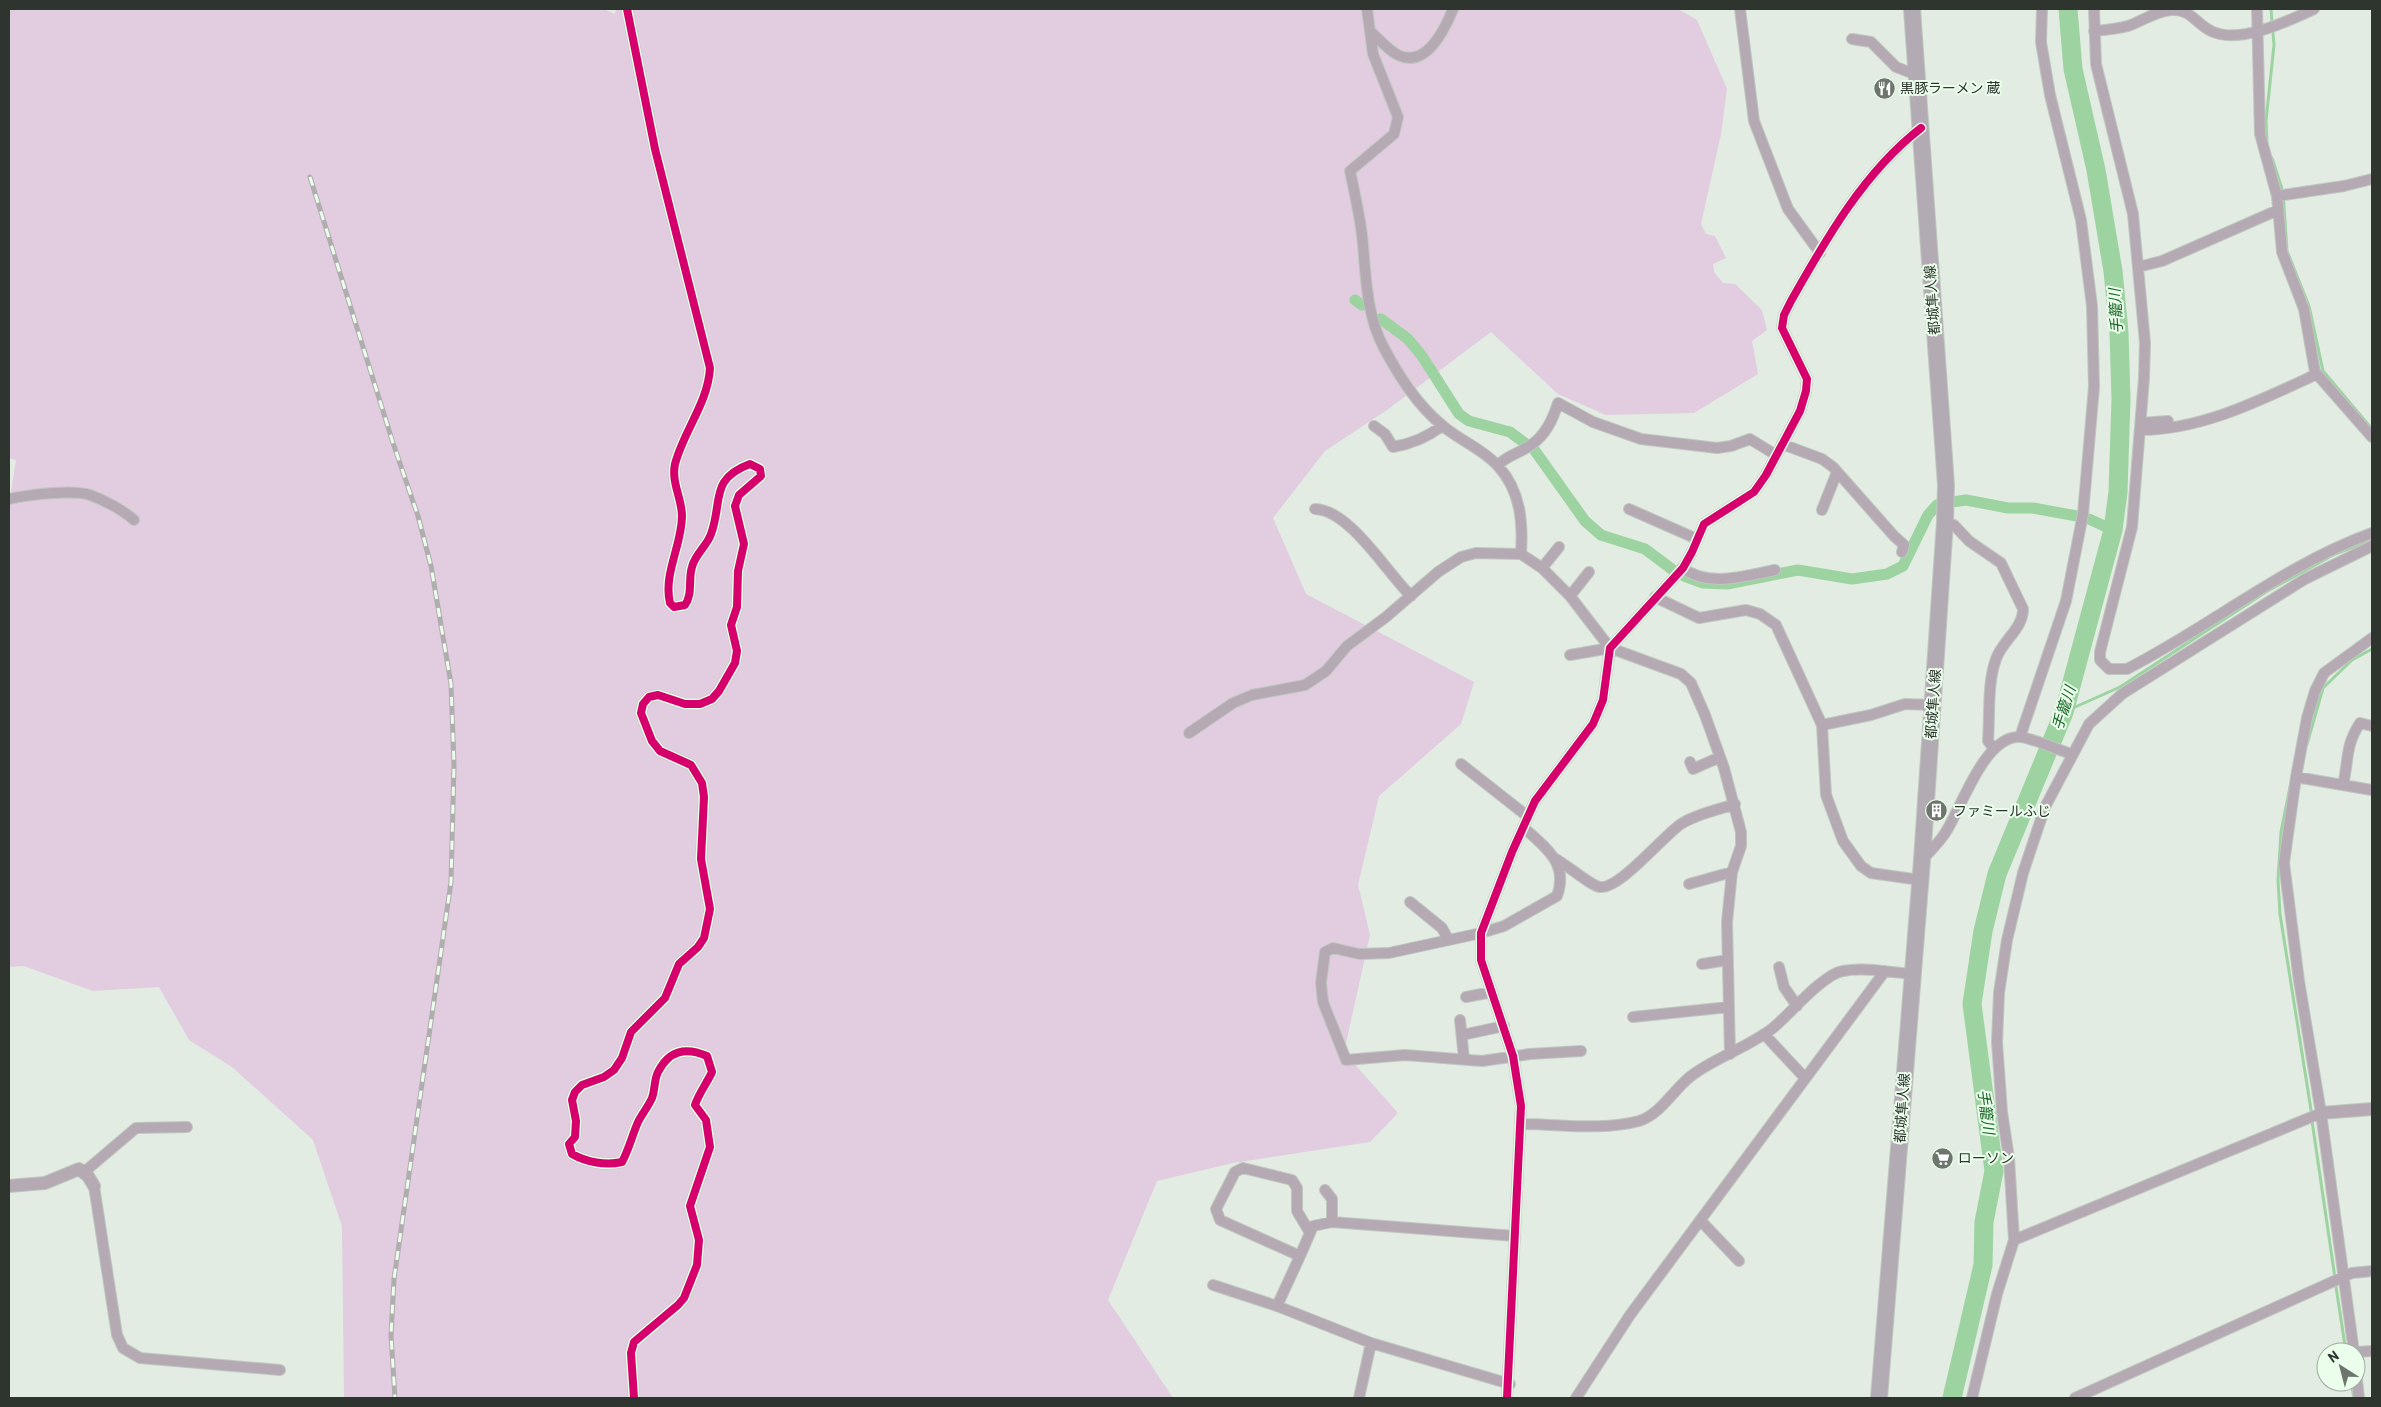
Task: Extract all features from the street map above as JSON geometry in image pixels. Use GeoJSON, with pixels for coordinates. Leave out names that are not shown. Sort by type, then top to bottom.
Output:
{"type":"FeatureCollection","features":[{"type":"Feature","properties":{"kind":"main road","name":"都城隼人線"},"geometry":{"type":"LineString","coordinates":[[1879,1398],[1911,974],[1922,860],[1945,523],[1945,494],[1918,75],[1912,9]]}},
{"type":"Feature","properties":{"kind":"street"},"geometry":{"type":"LineString","coordinates":[[627,9],[655,149],[710,368],[706,393],[680,451],[674,475],[682,518],[668,594],[670,602],[674,607],[686,605],[689,600],[691,568],[711,535],[719,490],[723,481],[734,471],[750,464],[760,469],[761,476],[740,495],[736,506],[744,544],[738,572],[737,607],[731,625],[736,651],[735,663],[720,691],[712,699],[700,704],[685,704],[658,695],[649,697],[643,704],[641,713],[652,741],[660,751],[691,766],[702,783],[704,797],[701,859],[710,909],[704,938],[698,947],[679,964],[665,998],[631,1032],[622,1058],[614,1070],[604,1077],[582,1085],[572,1100],[576,1121],[575,1137],[569,1144],[572,1154],[578,1158],[609,1165],[622,1162],[628,1152],[638,1122],[652,1098],[658,1072],[672,1055],[686,1050],[695,1051],[707,1056],[712,1072],[695,1105],[706,1120],[710,1147],[690,1206],[699,1240],[697,1265],[684,1298],[678,1306],[634,1342],[631,1353],[634,1398]]}},
{"type":"Feature","properties":{"kind":"street"},"geometry":{"type":"LineString","coordinates":[[1367,9],[1372,32],[1373,54],[1398,117],[1394,134],[1350,171],[1360,220],[1364,274],[1375,327],[1383,347],[1417,400],[1442,426],[1498,465],[1510,485],[1521,513],[1521,554]]}},
{"type":"Feature","properties":{"kind":"street"},"geometry":{"type":"LineString","coordinates":[[1372,32],[1400,56],[1415,56],[1441,38],[1454,9]]}},
{"type":"Feature","properties":{"kind":"street"},"geometry":{"type":"LineString","coordinates":[[1740,9],[1754,121],[1788,210],[1820,253]]}},
{"type":"Feature","properties":{"kind":"street"},"geometry":{"type":"LineString","coordinates":[[2020,737],[2066,601],[2084,514],[2094,386],[2092,306],[2081,220],[2050,95],[2041,42],[2042,9]]}},
{"type":"Feature","properties":{"kind":"street"},"geometry":{"type":"LineString","coordinates":[[2094,9],[2096,64],[2134,214],[2145,343],[2141,426],[2132,527],[2100,652],[2100,660],[2109,669],[2120,670],[2137,664],[2302,564],[2338,546],[2372,533]]}},
{"type":"Feature","properties":{"kind":"street"},"geometry":{"type":"LineString","coordinates":[[2257,9],[2256,32],[2260,134],[2279,196],[2278,210],[2282,252],[2304,309],[2316,371],[2372,438]]}},
{"type":"Feature","properties":{"kind":"street"},"geometry":{"type":"LineString","coordinates":[[2094,31],[2127,26],[2158,13],[2173,10],[2190,14],[2213,32],[2228,35],[2256,32],[2314,9]]}},
{"type":"Feature","properties":{"kind":"street"},"geometry":{"type":"LineString","coordinates":[[1852,39],[1871,42],[1896,67],[1918,75]]}},
{"type":"Feature","properties":{"kind":"street"},"geometry":{"type":"LineString","coordinates":[[1508,1398],[1515,1211],[1521,1124],[1520,1086],[1504,1026],[1481,960],[1481,933],[1535,801],[1593,724],[1603,700],[1610,648],[1682,568],[1707,521],[1754,492],[1800,411],[1807,384],[1805,374],[1782,332],[1782,324],[1791,301],[1820,253],[1876,170],[1894,149],[1921,128]]}},
{"type":"Feature","properties":{"kind":"street"},"geometry":{"type":"LineString","coordinates":[[2279,196],[2344,186],[2372,179]]}},
{"type":"Feature","properties":{"kind":"street"},"geometry":{"type":"LineString","coordinates":[[2138,267],[2162,261],[2278,210]]}},
{"type":"Feature","properties":{"kind":"street"},"geometry":{"type":"LineString","coordinates":[[2141,426],[2198,414],[2316,371]]}},
{"type":"Feature","properties":{"kind":"street"},"geometry":{"type":"LineString","coordinates":[[1498,465],[1509,456],[1537,441],[1552,420],[1558,403],[1593,422],[1641,438],[1710,448],[1731,446],[1750,439],[1776,455]]}},
{"type":"Feature","properties":{"kind":"street"},"geometry":{"type":"LineString","coordinates":[[1374,426],[1385,434],[1393,446],[1410,444],[1429,436],[1442,426]]}},
{"type":"Feature","properties":{"kind":"street"},"geometry":{"type":"LineString","coordinates":[[1782,444],[1822,459],[1837,472],[1894,536],[1900,540],[1904,545],[1902,552]]}},
{"type":"Feature","properties":{"kind":"street"},"geometry":{"type":"LineString","coordinates":[[1822,510],[1837,472]]}},
{"type":"Feature","properties":{"kind":"street"},"geometry":{"type":"LineString","coordinates":[[9,499],[47,494],[89,494],[128,514],[134,520]]}},
{"type":"Feature","properties":{"kind":"street"},"geometry":{"type":"LineString","coordinates":[[1315,509],[1324,509],[1342,519],[1411,596]]}},
{"type":"Feature","properties":{"kind":"street"},"geometry":{"type":"LineString","coordinates":[[1629,509],[1697,539]]}},
{"type":"Feature","properties":{"kind":"street"},"geometry":{"type":"LineString","coordinates":[[1945,523],[1954,525],[1970,541],[1997,558],[2023,609],[2019,626],[2000,648],[1993,670],[1988,741],[1994,749]]}},
{"type":"Feature","properties":{"kind":"street"},"geometry":{"type":"LineString","coordinates":[[1972,1398],[1997,1294],[2014,1240],[2009,1158],[2002,1112],[1997,1042],[1999,994],[2007,940],[2023,873],[2045,808],[2089,724],[2122,694],[2305,579],[2372,546]]}},
{"type":"Feature","properties":{"kind":"street"},"geometry":{"type":"LineString","coordinates":[[1542,568],[1559,547]]}},
{"type":"Feature","properties":{"kind":"street"},"geometry":{"type":"LineString","coordinates":[[1189,733],[1233,703],[1246,698],[1305,684],[1326,671],[1346,646],[1411,596],[1438,572],[1461,557],[1476,553],[1521,554],[1542,568],[1570,596],[1610,648],[1687,678],[1705,715],[1735,804],[1742,842],[1732,872],[1727,922],[1730,1054]]}},
{"type":"Feature","properties":{"kind":"street"},"geometry":{"type":"LineString","coordinates":[[1682,568],[1695,577],[1712,580],[1775,570]]}},
{"type":"Feature","properties":{"kind":"street"},"geometry":{"type":"LineString","coordinates":[[1570,596],[1589,572]]}},
{"type":"Feature","properties":{"kind":"street"},"geometry":{"type":"LineString","coordinates":[[1655,597],[1699,618],[1746,610],[1771,620],[1784,639],[1822,725],[1826,795],[1839,832],[1849,850],[1861,866],[1873,874],[1920,880]]}},
{"type":"Feature","properties":{"kind":"street"},"geometry":{"type":"LineString","coordinates":[[2353,1342],[2321,1113],[2299,981],[2284,863],[2296,777],[2307,718],[2315,692],[2324,673],[2372,638]]}},
{"type":"Feature","properties":{"kind":"street"},"geometry":{"type":"LineString","coordinates":[[1570,655],[1610,648]]}},
{"type":"Feature","properties":{"kind":"street"},"geometry":{"type":"LineString","coordinates":[[1822,725],[1871,715],[1905,704],[1933,705]]}},
{"type":"Feature","properties":{"kind":"street"},"geometry":{"type":"LineString","coordinates":[[2343,786],[2349,759],[2346,752],[2351,737],[2360,723],[2372,726]]}},
{"type":"Feature","properties":{"kind":"street"},"geometry":{"type":"LineString","coordinates":[[1922,860],[1945,834],[1965,794],[1994,749],[2000,744],[2020,737],[2072,754]]}},
{"type":"Feature","properties":{"kind":"street"},"geometry":{"type":"LineString","coordinates":[[1690,762],[1693,769],[1720,757]]}},
{"type":"Feature","properties":{"kind":"street"},"geometry":{"type":"LineString","coordinates":[[1461,764],[1528,816]]}},
{"type":"Feature","properties":{"kind":"street"},"geometry":{"type":"LineString","coordinates":[[2296,777],[2372,790]]}},
{"type":"Feature","properties":{"kind":"street"},"geometry":{"type":"LineString","coordinates":[[1523,827],[1554,858],[1568,865],[1593,885],[1601,887],[1610,886],[1644,858],[1680,824],[1735,804]]}},
{"type":"Feature","properties":{"kind":"street"},"geometry":{"type":"LineString","coordinates":[[1554,858],[1562,883],[1557,896],[1504,926],[1481,933],[1389,953],[1359,954],[1333,948],[1325,952],[1321,983],[1323,1002],[1346,1060],[1405,1055],[1482,1061],[1513,1056],[1581,1051]]}},
{"type":"Feature","properties":{"kind":"street"},"geometry":{"type":"LineString","coordinates":[[1689,884],[1732,872]]}},
{"type":"Feature","properties":{"kind":"street"},"geometry":{"type":"LineString","coordinates":[[1410,902],[1442,928],[1448,939]]}},
{"type":"Feature","properties":{"kind":"street"},"geometry":{"type":"LineString","coordinates":[[1702,964],[1728,960]]}},
{"type":"Feature","properties":{"kind":"street"},"geometry":{"type":"LineString","coordinates":[[1779,967],[1784,987],[1797,1006]]}},
{"type":"Feature","properties":{"kind":"street"},"geometry":{"type":"LineString","coordinates":[[1521,1124],[1610,1126],[1641,1120],[1658,1109],[1689,1077],[1764,1034],[1818,986],[1841,971],[1885,971],[1911,974]]}},
{"type":"Feature","properties":{"kind":"street"},"geometry":{"type":"LineString","coordinates":[[1576,1398],[1630,1315],[1885,971]]}},
{"type":"Feature","properties":{"kind":"street"},"geometry":{"type":"LineString","coordinates":[[1466,997],[1492,992]]}},
{"type":"Feature","properties":{"kind":"street"},"geometry":{"type":"LineString","coordinates":[[1633,1017],[1730,1008]]}},
{"type":"Feature","properties":{"kind":"street"},"geometry":{"type":"LineString","coordinates":[[1460,1020],[1464,1059]]}},
{"type":"Feature","properties":{"kind":"street"},"geometry":{"type":"LineString","coordinates":[[1462,1035],[1504,1026]]}},
{"type":"Feature","properties":{"kind":"street"},"geometry":{"type":"LineString","coordinates":[[1764,1034],[1804,1078]]}},
{"type":"Feature","properties":{"kind":"street"},"geometry":{"type":"LineString","coordinates":[[2014,1240],[2321,1113],[2372,1109]]}},
{"type":"Feature","properties":{"kind":"street"},"geometry":{"type":"LineString","coordinates":[[83,1173],[136,1128],[187,1127]]}},
{"type":"Feature","properties":{"kind":"street"},"geometry":{"type":"LineString","coordinates":[[1300,1256],[1220,1220],[1216,1209],[1235,1172],[1243,1168],[1292,1180],[1297,1188],[1297,1211],[1310,1233]]}},
{"type":"Feature","properties":{"kind":"street"},"geometry":{"type":"LineString","coordinates":[[9,1186],[45,1183],[79,1169],[94,1186],[117,1335],[124,1348],[140,1358],[280,1370]]}},
{"type":"Feature","properties":{"kind":"street"},"geometry":{"type":"LineString","coordinates":[[1325,1190],[1332,1199],[1332,1222]]}},
{"type":"Feature","properties":{"kind":"street"},"geometry":{"type":"LineString","coordinates":[[1700,1220],[1739,1261]]}},
{"type":"Feature","properties":{"kind":"street"},"geometry":{"type":"LineString","coordinates":[[1276,1306],[1313,1226],[1332,1222],[1515,1236]]}},
{"type":"Feature","properties":{"kind":"street"},"geometry":{"type":"LineString","coordinates":[[2075,1398],[2352,1273],[2372,1272]]}},
{"type":"Feature","properties":{"kind":"street"},"geometry":{"type":"LineString","coordinates":[[1213,1285],[1276,1306],[1371,1342],[1510,1384]]}},
{"type":"Feature","properties":{"kind":"street"},"geometry":{"type":"LineString","coordinates":[[1359,1398],[1371,1342]]}},
{"type":"Feature","properties":{"kind":"shaded area"},"geometry":{"type":"Polygon","coordinates":[[[9,9],[603,9],[615,14],[616,9],[1678,9],[1697,20],[1727,89],[1721,134],[1701,224],[1706,234],[1715,236],[1726,258],[1713,264],[1714,272],[1723,283],[1735,284],[1762,310],[1767,330],[1752,341],[1758,374],[1694,413],[1606,415],[1558,394],[1491,332],[1387,410],[1325,451],[1273,518],[1306,594],[1474,682],[1461,724],[1379,796],[1358,885],[1370,935],[1344,1052],[1398,1113],[1370,1142],[1233,1163],[1157,1181],[1108,1300],[1173,1398],[344,1398],[342,1226],[313,1140],[232,1067],[189,1040],[159,987],[93,991],[24,966],[9,967],[9,504],[16,460],[9,458],[9,9]]]}},
{"type":"Feature","properties":{"kind":"waterway","name":"手籠川"},"geometry":{"type":"LineString","coordinates":[[1952,1398],[1983,1265],[1984,1222],[1994,1171],[1972,1004],[1983,931],[1997,874],[2064,712],[2113,530],[2118,492],[2121,399],[2119,332],[2113,271],[2096,170],[2073,69],[2068,9]]}},
{"type":"Feature","properties":{"kind":"waterway"},"geometry":{"type":"LineString","coordinates":[[2267,143],[2266,121],[2274,45],[2271,9]]}},
{"type":"Feature","properties":{"kind":"waterway"},"geometry":{"type":"LineString","coordinates":[[2272,158],[2283,192],[2287,251],[2309,306],[2323,371],[2372,429]]}},
{"type":"Feature","properties":{"kind":"waterway"},"geometry":{"type":"LineString","coordinates":[[1355,300],[1362,305]]}},
{"type":"Feature","properties":{"kind":"waterway"},"geometry":{"type":"LineString","coordinates":[[1381,319],[1408,339],[1422,356],[1459,414],[1469,421],[1510,432],[1526,444]]}},
{"type":"Feature","properties":{"kind":"waterway"},"geometry":{"type":"LineString","coordinates":[[1533,448],[1585,521],[1601,535],[1645,549],[1673,570]]}},
{"type":"Feature","properties":{"kind":"waterway"},"geometry":{"type":"LineString","coordinates":[[1684,576],[1703,583],[1727,584],[1798,570],[1852,579],[1887,574],[1903,566],[1928,515],[1937,505],[1952,502],[1966,500],[2008,508],[2033,508],[2077,516]]}},
{"type":"Feature","properties":{"kind":"waterway"},"geometry":{"type":"LineString","coordinates":[[2089,519],[2113,530]]}},
{"type":"Feature","properties":{"kind":"waterway"},"geometry":{"type":"LineString","coordinates":[[2064,712],[2120,687],[2266,592],[2335,554],[2372,540]]}},
{"type":"Feature","properties":{"kind":"waterway"},"geometry":{"type":"LineString","coordinates":[[2307,744],[2323,688],[2352,660],[2372,649]]}},
{"type":"Feature","properties":{"kind":"waterway"},"geometry":{"type":"LineString","coordinates":[[2290,787],[2281,832],[2278,880],[2280,914],[2311,1110]]}},
{"type":"Feature","properties":{"kind":"waterway"},"geometry":{"type":"LineString","coordinates":[[2312,1121],[2335,1278]]}},
{"type":"Feature","properties":{"kind":"waterway"},"geometry":{"type":"LineString","coordinates":[[2336,1287],[2344,1342]]}},
{"type":"Feature","properties":{"kind":"waterway"},"geometry":{"type":"LineString","coordinates":[[2353,1392],[2354,1398]]}},
{"type":"Feature","properties":{"kind":"railway"},"geometry":{"type":"LineString","coordinates":[[310,177],[393,443],[418,516],[431,566],[451,684],[454,765],[451,882],[394,1279],[391,1335],[395,1398]]}},
{"type":"Feature","properties":{"kind":"cycle path"},"geometry":{"type":"LineString","coordinates":[[627,9],[655,149],[710,368],[705,393],[675,464],[674,477],[682,516],[669,581],[670,603],[674,607],[685,605],[687,601],[690,591],[692,567],[711,534],[723,484],[737,470],[750,464],[760,469],[761,476],[739,495],[735,506],[744,544],[738,571],[737,607],[731,625],[737,651],[735,663],[719,691],[712,699],[700,704],[685,704],[658,695],[649,697],[643,704],[641,713],[652,741],[660,751],[691,765],[702,783],[704,797],[701,859],[710,909],[704,938],[698,947],[679,964],[665,998],[631,1032],[622,1058],[614,1070],[604,1077],[582,1085],[575,1092],[572,1100],[576,1121],[575,1137],[569,1144],[572,1154],[596,1162],[609,1164],[622,1162],[638,1122],[652,1098],[658,1072],[667,1059],[679,1052],[699,1053],[707,1056],[712,1072],[695,1105],[706,1120],[710,1147],[690,1206],[699,1240],[697,1265],[684,1298],[634,1342],[631,1353],[634,1398]]}},
{"type":"Feature","properties":{"kind":"cycle path"},"geometry":{"type":"LineString","coordinates":[[1507,1398],[1521,1106],[1513,1056],[1481,960],[1481,933],[1512,852],[1535,801],[1593,724],[1603,700],[1610,648],[1683,568],[1704,524],[1754,492],[1766,475],[1800,411],[1806,391],[1807,379],[1782,328],[1784,315],[1791,301],[1832,231],[1864,186],[1900,146],[1921,128]]}},
{"type":"Feature","properties":{"kind":"place","name":"黒豚ラーメン 蔵"},"geometry":{"type":"Point","coordinates":[1884,88]}},
{"type":"Feature","properties":{"kind":"place","name":"ファミールふじ"},"geometry":{"type":"Point","coordinates":[1937,811]}},
{"type":"Feature","properties":{"kind":"place","name":"ローソン"},"geometry":{"type":"Point","coordinates":[1942,1158]}}]}
